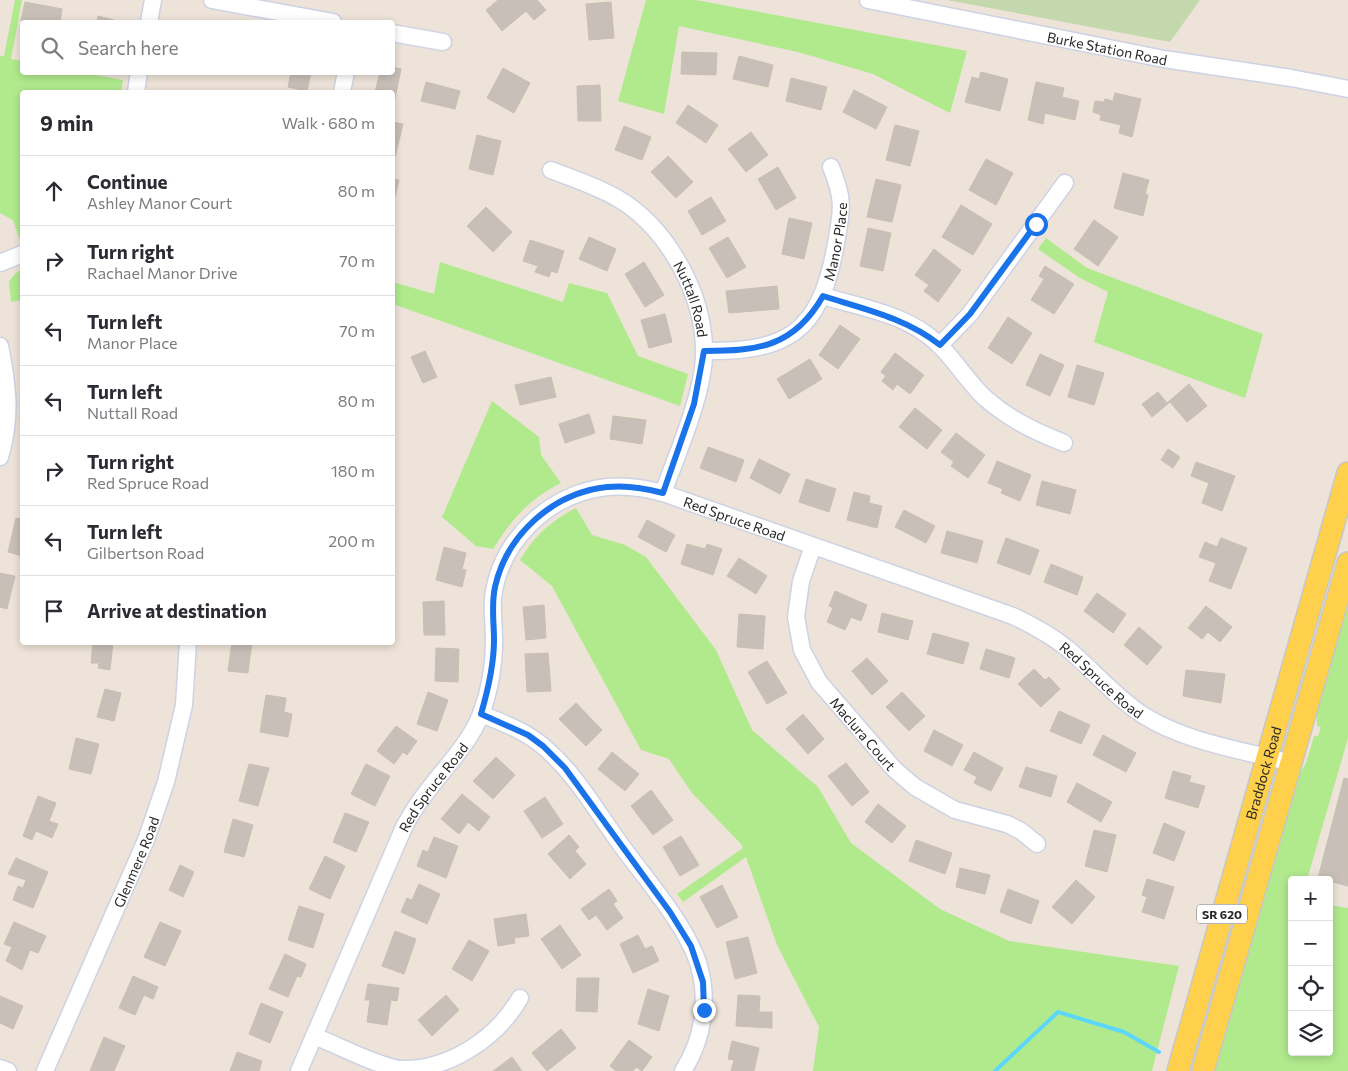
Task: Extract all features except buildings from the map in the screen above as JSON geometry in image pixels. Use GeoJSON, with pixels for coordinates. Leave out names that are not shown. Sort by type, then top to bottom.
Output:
{"type":"FeatureCollection","features":[{"type":"Feature","properties":{"kind":"main road","name":"Braddock Road"},"geometry":{"type":"LineString","coordinates":[[1178,1071],[1348,474]]}},
{"type":"Feature","properties":{"kind":"main road","name":"Braddock Road"},"geometry":{"type":"LineString","coordinates":[[1203,1071],[1348,563]]}},
{"type":"Feature","properties":{"kind":"street"},"geometry":{"type":"LineString","coordinates":[[149,20],[153,0]]}},
{"type":"Feature","properties":{"kind":"street"},"geometry":{"type":"LineString","coordinates":[[212,0],[323,20]]}},
{"type":"Feature","properties":{"kind":"street","name":"Burke Station Road"},"geometry":{"type":"LineString","coordinates":[[868,0],[1155,57],[1291,78],[1348,90]]}},
{"type":"Feature","properties":{"kind":"street"},"geometry":{"type":"LineString","coordinates":[[395,34],[443,42]]}},
{"type":"Feature","properties":{"kind":"street"},"geometry":{"type":"LineString","coordinates":[[136,90],[139,75]]}},
{"type":"Feature","properties":{"kind":"street"},"geometry":{"type":"LineString","coordinates":[[342,90],[345,75]]}},
{"type":"Feature","properties":{"kind":"street","name":"Manor Place"},"geometry":{"type":"LineString","coordinates":[[704,351],[748,350],[770,345],[788,336],[804,323],[823,296],[829,280],[842,213],[841,189],[831,168]]}},
{"type":"Feature","properties":{"kind":"street","name":"Nuttall Road"},"geometry":{"type":"LineString","coordinates":[[551,170],[618,199],[641,216],[660,236],[679,262],[690,287],[698,312],[704,351],[694,404],[663,493]]}},
{"type":"Feature","properties":{"kind":"street"},"geometry":{"type":"LineString","coordinates":[[940,345],[970,314],[1065,183]]}},
{"type":"Feature","properties":{"kind":"street"},"geometry":{"type":"LineString","coordinates":[[0,263],[20,255]]}},
{"type":"Feature","properties":{"kind":"street"},"geometry":{"type":"LineString","coordinates":[[823,296],[897,319],[924,332],[940,345],[984,397],[1013,420],[1064,443]]}},
{"type":"Feature","properties":{"kind":"street"},"geometry":{"type":"LineString","coordinates":[[0,346],[8,388],[9,408],[0,457]]}},
{"type":"Feature","properties":{"kind":"street","name":"Red Spruce Road"},"geometry":{"type":"LineString","coordinates":[[299,1071],[404,827],[419,801],[458,753],[481,714],[489,687],[493,662],[492,609],[495,587],[505,559],[520,534],[549,508],[567,498],[587,491],[625,486],[663,493],[1013,616],[1048,634],[1068,649],[1141,714],[1172,729],[1290,763]]}},
{"type":"Feature","properties":{"kind":"street","name":"Maclura Court"},"geometry":{"type":"LineString","coordinates":[[813,546],[801,581],[796,617],[802,650],[819,682],[894,769],[915,787],[955,810],[1014,828],[1037,844]]}},
{"type":"Feature","properties":{"kind":"street","name":"Glenmere Road"},"geometry":{"type":"LineString","coordinates":[[45,1071],[146,840],[166,782],[184,705],[188,645]]}},
{"type":"Feature","properties":{"kind":"street"},"geometry":{"type":"LineString","coordinates":[[481,714],[528,735],[557,758],[670,912],[691,946],[703,982],[704,1010],[699,1037],[683,1071]]}},
{"type":"Feature","properties":{"kind":"street"},"geometry":{"type":"LineString","coordinates":[[314,1036],[390,1067],[410,1070],[429,1069],[457,1059],[495,1033],[508,1018],[520,998]]}},
{"type":"Feature","properties":{"kind":"street"},"geometry":{"type":"LineString","coordinates":[[0,1068],[8,1071]]}},
{"type":"Feature","properties":{"kind":"green space"},"geometry":{"type":"Polygon","coordinates":[[[15,0],[22,0],[11,59],[20,61],[20,75],[95,75],[123,80],[121,90],[20,90],[19,238],[13,220],[0,213],[0,56],[4,56],[15,0]]]}},
{"type":"Feature","properties":{"kind":"green space"},"geometry":{"type":"Polygon","coordinates":[[[646,0],[696,0],[967,51],[950,113],[873,74],[798,52],[679,26],[664,114],[618,101],[646,0]]]}},
{"type":"Feature","properties":{"kind":"green space"},"geometry":{"type":"Polygon","coordinates":[[[947,0],[1200,0],[1170,42],[947,0]]]}},
{"type":"Feature","properties":{"kind":"green space"},"geometry":{"type":"Polygon","coordinates":[[[1046,238],[1087,268],[1263,334],[1245,398],[1094,342],[1108,292],[1080,278],[1038,249],[1046,238]]]}},
{"type":"Feature","properties":{"kind":"green space"},"geometry":{"type":"Polygon","coordinates":[[[440,262],[563,302],[569,283],[607,293],[638,356],[688,374],[680,406],[395,305],[395,283],[434,294],[440,262]]]}},
{"type":"Feature","properties":{"kind":"green space"},"geometry":{"type":"Polygon","coordinates":[[[20,271],[20,300],[11,302],[9,281],[20,271]]]}},
{"type":"Feature","properties":{"kind":"green space"},"geometry":{"type":"Polygon","coordinates":[[[492,401],[539,437],[541,455],[561,483],[530,503],[506,529],[493,549],[476,546],[442,517],[492,401]]]}},
{"type":"Feature","properties":{"kind":"green space"},"geometry":{"type":"Polygon","coordinates":[[[576,508],[592,535],[625,545],[646,557],[716,650],[752,730],[818,787],[851,843],[940,909],[1009,941],[1179,966],[1152,1071],[813,1071],[819,1027],[777,945],[746,857],[683,902],[677,894],[743,848],[741,844],[692,793],[669,759],[641,750],[552,586],[520,560],[531,543],[544,530],[576,508]]]}},
{"type":"Feature","properties":{"kind":"green space"},"geometry":{"type":"Polygon","coordinates":[[[1348,583],[1348,738],[1308,876],[1288,876],[1288,1056],[1333,1056],[1333,906],[1348,908],[1348,1071],[1210,1071],[1294,783],[1306,763],[1314,736],[1318,736],[1321,727],[1317,726],[1316,700],[1348,583]]]}},
{"type":"Feature","properties":{"kind":"waterway"},"geometry":{"type":"LineString","coordinates":[[995,1071],[1058,1012],[1124,1032],[1159,1052]]}},
{"type":"Feature","properties":{"kind":"route"},"geometry":{"type":"LineString","coordinates":[[704,1010],[703,982],[695,953],[691,946],[670,912],[565,768],[557,758],[528,735],[481,714],[489,687],[493,662],[493,598],[505,559],[520,534],[536,518],[567,498],[587,491],[625,486],[663,493],[694,404],[704,351],[748,350],[770,345],[788,336],[804,323],[815,310],[823,296],[897,319],[924,332],[940,345],[970,314],[1036,224]]}}]}
